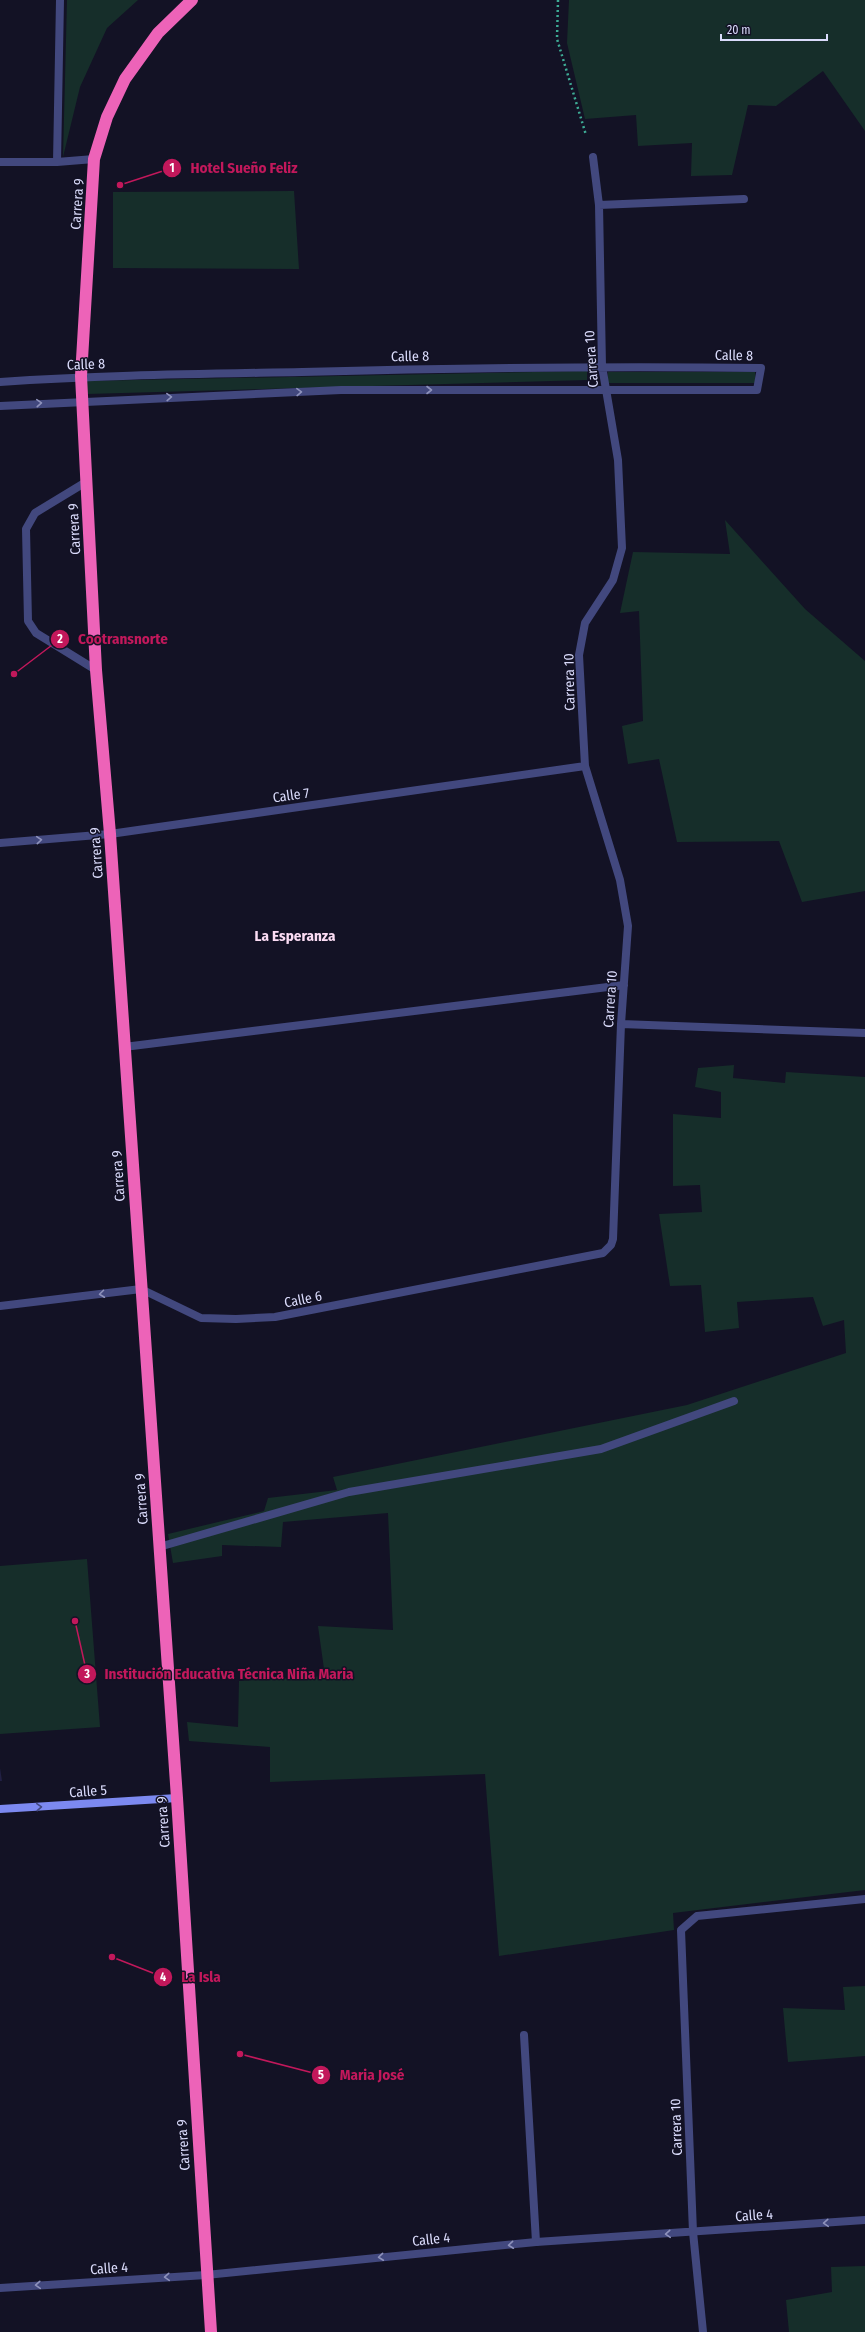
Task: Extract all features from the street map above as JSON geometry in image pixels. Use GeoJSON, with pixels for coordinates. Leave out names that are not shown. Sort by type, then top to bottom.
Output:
{"type":"FeatureCollection","features":[{"type":"Feature","properties":{"kind":"highway","name":"Carrera 9"},"geometry":{"type":"LineString","coordinates":[[192,0],[158,33],[125,79],[107,117],[94,159],[81,376],[96,670],[110,834],[177,1798],[206,2275],[211,2332]]}},
{"type":"Feature","properties":{"kind":"street"},"geometry":{"type":"LineString","coordinates":[[58,162],[60,0]]}},
{"type":"Feature","properties":{"kind":"street","name":"Carrera 10"},"geometry":{"type":"LineString","coordinates":[[593,157],[599,205],[602,366],[618,460],[622,548],[614,580],[585,623],[580,655],[585,766],[620,880],[627,918],[621,1024],[613,1239],[610,1245]]}},
{"type":"Feature","properties":{"kind":"street"},"geometry":{"type":"LineString","coordinates":[[0,162],[58,162],[94,159]]}},
{"type":"Feature","properties":{"kind":"street"},"geometry":{"type":"LineString","coordinates":[[599,205],[744,199]]}},
{"type":"Feature","properties":{"kind":"street","name":"Calle 8"},"geometry":{"type":"LineString","coordinates":[[0,382],[81,376],[602,366],[760,368],[757,390],[341,390],[82,400],[0,406]]}},
{"type":"Feature","properties":{"kind":"street"},"geometry":{"type":"LineString","coordinates":[[86,482],[35,512],[26,529],[28,621],[36,634],[96,670]]}},
{"type":"Feature","properties":{"kind":"street","name":"Calle 7"},"geometry":{"type":"LineString","coordinates":[[0,843],[110,834],[585,766]]}},
{"type":"Feature","properties":{"kind":"street"},"geometry":{"type":"LineString","coordinates":[[124,1047],[624,985]]}},
{"type":"Feature","properties":{"kind":"street"},"geometry":{"type":"LineString","coordinates":[[621,1024],[865,1033]]}},
{"type":"Feature","properties":{"kind":"street","name":"Calle 6"},"geometry":{"type":"LineString","coordinates":[[141,1289],[201,1318],[236,1320],[275,1317],[603,1254],[610,1245]]}},
{"type":"Feature","properties":{"kind":"street"},"geometry":{"type":"LineString","coordinates":[[0,1306],[141,1289]]}},
{"type":"Feature","properties":{"kind":"street"},"geometry":{"type":"LineString","coordinates":[[159,1547],[349,1492],[601,1449],[734,1401]]}},
{"type":"Feature","properties":{"kind":"street","name":"Calle 5"},"geometry":{"type":"LineString","coordinates":[[0,1809],[177,1798]]}},
{"type":"Feature","properties":{"kind":"street","name":"Carrera 10"},"geometry":{"type":"LineString","coordinates":[[703,2332],[693,2232],[681,1930],[697,1916],[865,1899]]}},
{"type":"Feature","properties":{"kind":"street"},"geometry":{"type":"LineString","coordinates":[[524,2035],[536,2242]]}},
{"type":"Feature","properties":{"kind":"street","name":"Calle 4"},"geometry":{"type":"LineString","coordinates":[[0,2288],[206,2275],[536,2242],[865,2220]]}},
{"type":"Feature","properties":{"kind":"path"},"geometry":{"type":"LineString","coordinates":[[558,0],[557,39],[593,157]]}},
{"type":"Feature","properties":{"kind":"green space"},"geometry":{"type":"Polygon","coordinates":[[[67,0],[138,0],[107,28],[80,87],[63,157],[67,0]]]}},
{"type":"Feature","properties":{"kind":"green space"},"geometry":{"type":"Polygon","coordinates":[[[569,0],[865,0],[865,131],[823,71],[776,106],[748,105],[732,175],[691,176],[692,143],[638,146],[636,115],[585,119],[567,43],[569,0]]]}},
{"type":"Feature","properties":{"kind":"green space"},"geometry":{"type":"Polygon","coordinates":[[[294,191],[299,269],[113,268],[113,192],[294,191]]]}},
{"type":"Feature","properties":{"kind":"green space"},"geometry":{"type":"Polygon","coordinates":[[[587,371],[587,380],[87,394],[87,381],[587,371]]]}},
{"type":"Feature","properties":{"kind":"green space"},"geometry":{"type":"Polygon","coordinates":[[[608,372],[755,372],[756,383],[608,383],[608,372]]]}},
{"type":"Feature","properties":{"kind":"green space"},"geometry":{"type":"Polygon","coordinates":[[[725,520],[805,609],[865,661],[865,891],[802,902],[779,841],[677,842],[659,759],[628,764],[622,726],[643,721],[639,611],[620,613],[633,552],[730,554],[725,520]]]}},
{"type":"Feature","properties":{"kind":"green space"},"geometry":{"type":"Polygon","coordinates":[[[734,1065],[733,1078],[785,1083],[786,1072],[865,1077],[865,1890],[673,1913],[674,1930],[499,1956],[485,1774],[270,1782],[270,1747],[189,1741],[187,1722],[238,1727],[239,1681],[325,1676],[318,1626],[393,1630],[388,1513],[283,1522],[281,1547],[222,1545],[222,1556],[173,1563],[168,1534],[264,1511],[268,1498],[337,1490],[333,1477],[687,1405],[846,1353],[844,1320],[823,1326],[813,1297],[737,1302],[739,1328],[705,1332],[701,1285],[670,1286],[659,1214],[702,1212],[700,1185],[673,1186],[673,1114],[721,1118],[721,1092],[695,1087],[698,1068],[734,1065]]]}},
{"type":"Feature","properties":{"kind":"green space"},"geometry":{"type":"Polygon","coordinates":[[[87,1559],[100,1727],[0,1734],[0,1566],[87,1559]]]}},
{"type":"Feature","properties":{"kind":"green space"},"geometry":{"type":"Polygon","coordinates":[[[865,1986],[865,2056],[788,2062],[783,2008],[845,2010],[843,1987],[865,1986]]]}},
{"type":"Feature","properties":{"kind":"green space"},"geometry":{"type":"Polygon","coordinates":[[[865,2266],[865,2332],[789,2332],[786,2300],[832,2292],[831,2267],[865,2266]]]}},
{"type":"Feature","properties":{"kind":"building"},"geometry":{"type":"Polygon","coordinates":[[[0,1768],[2,1781],[0,1781],[0,1768]]]}},
{"type":"Feature","properties":{"kind":"place","name":"Hotel Sueño Feliz"},"geometry":{"type":"Point","coordinates":[120,185]}},
{"type":"Feature","properties":{"kind":"place","name":"Cootransnorte"},"geometry":{"type":"Point","coordinates":[14,674]}},
{"type":"Feature","properties":{"kind":"place","name":"Institución Educativa Técnica Niña Maria"},"geometry":{"type":"Point","coordinates":[75,1621]}},
{"type":"Feature","properties":{"kind":"place","name":"La Isla"},"geometry":{"type":"Point","coordinates":[112,1957]}},
{"type":"Feature","properties":{"kind":"place","name":"Maria José"},"geometry":{"type":"Point","coordinates":[240,2054]}},
{"type":"Feature","properties":{"kind":"district","name":"La Esperanza"},"geometry":{"type":"Point","coordinates":[295,936]}}]}
